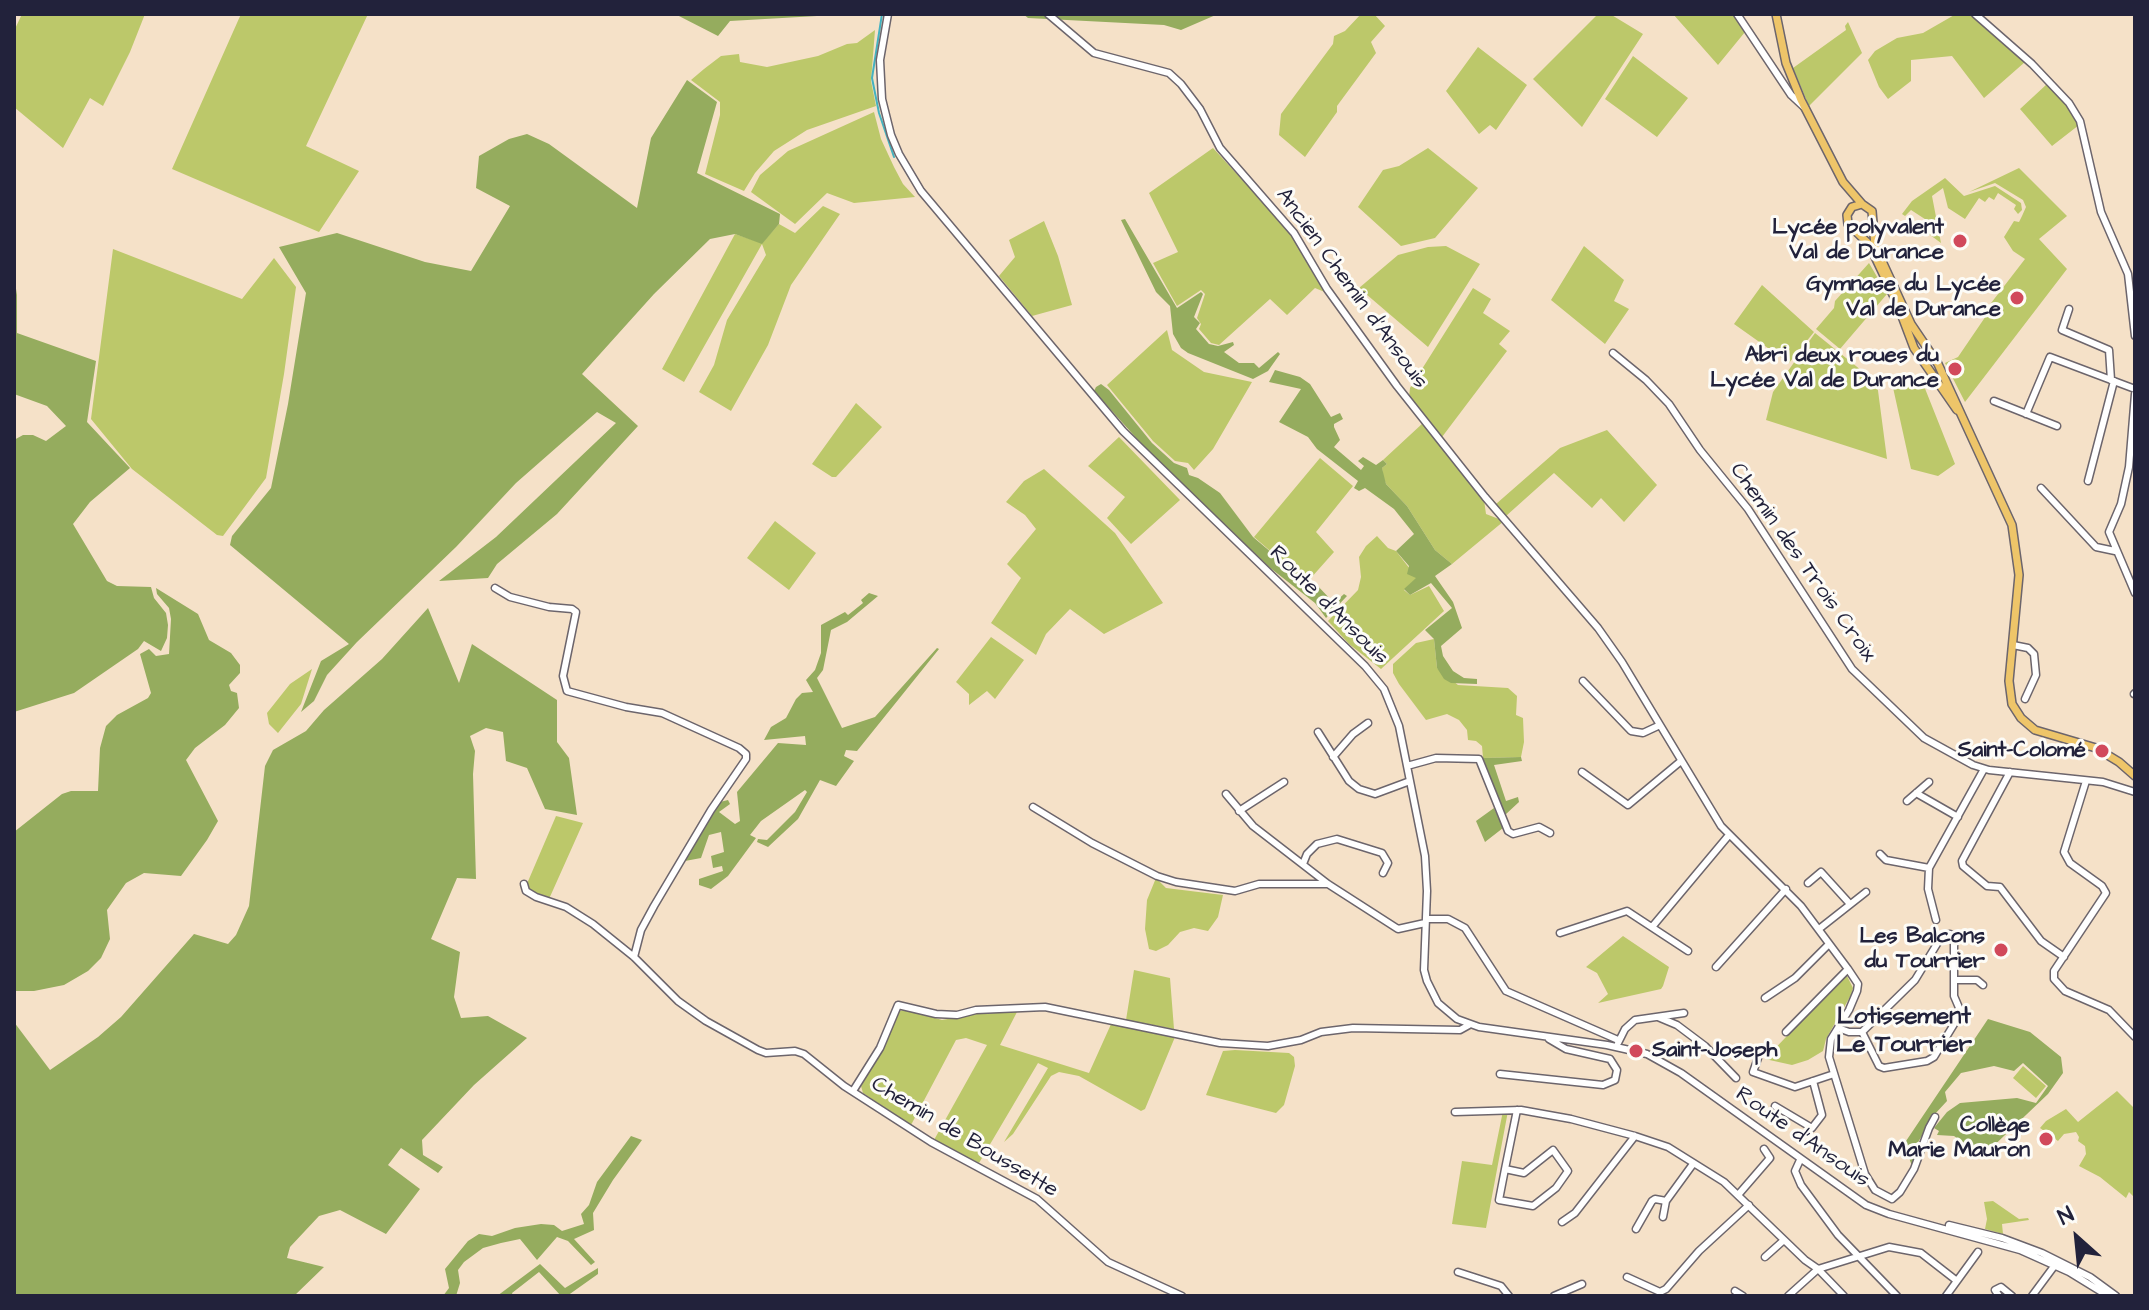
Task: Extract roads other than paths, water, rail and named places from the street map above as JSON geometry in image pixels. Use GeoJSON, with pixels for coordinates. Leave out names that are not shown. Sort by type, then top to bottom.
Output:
{"type":"FeatureCollection","features":[{"type":"Feature","properties":{"kind":"main road"},"geometry":{"type":"LineString","coordinates":[[1776,14],[1786,63],[1805,109],[1843,182],[1872,211],[1875,246],[1911,324],[1938,364],[1957,410],[2008,512],[2019,575],[2010,693],[2012,704],[2021,718],[2035,730],[2102,751],[2135,778]]}},
{"type":"Feature","properties":{"kind":"main road"},"geometry":{"type":"LineString","coordinates":[[1843,182],[1849,210],[1848,224],[1872,249],[1917,354],[1957,410]]}},
{"type":"Feature","properties":{"kind":"main road"},"geometry":{"type":"LineString","coordinates":[[1849,210],[1862,204]]}},
{"type":"Feature","properties":{"kind":"main road"},"geometry":{"type":"LineString","coordinates":[[1859,232],[1872,225]]}},
{"type":"Feature","properties":{"kind":"street","name":"Route d'Ansouis"},"geometry":{"type":"LineString","coordinates":[[888,14],[880,60],[882,99],[891,135],[915,182],[1123,431],[1378,681],[1396,716],[1410,781],[1427,876],[1423,952],[1427,981],[1438,1003],[1469,1025],[1548,1038],[1618,1044],[1647,1054],[1667,1065],[1855,1199],[1889,1214],[2020,1247],[2072,1267],[2116,1296]]}},
{"type":"Feature","properties":{"kind":"street","name":"Ancien Chemin d'Ansouis"},"geometry":{"type":"LineString","coordinates":[[1048,14],[1094,53],[1169,73],[1181,84],[1200,109],[1220,148],[1294,233],[1327,289],[1397,386],[1485,497],[1598,628],[1729,835],[1786,889],[1848,969]]}},
{"type":"Feature","properties":{"kind":"street"},"geometry":{"type":"LineString","coordinates":[[1737,14],[1791,95],[1805,109]]}},
{"type":"Feature","properties":{"kind":"street"},"geometry":{"type":"LineString","coordinates":[[1975,14],[2023,55],[2069,103],[2080,121],[2101,212],[2128,274],[2135,336]]}},
{"type":"Feature","properties":{"kind":"street"},"geometry":{"type":"LineString","coordinates":[[2069,309],[2062,330],[2109,350],[2112,381],[2088,481]]}},
{"type":"Feature","properties":{"kind":"street","name":"Chemin des Trois Croix"},"geometry":{"type":"LineString","coordinates":[[1613,353],[1669,404],[1700,450],[1748,509],[1852,669],[1924,738],[1984,769],[2115,785],[2131,791]]}},
{"type":"Feature","properties":{"kind":"street"},"geometry":{"type":"LineString","coordinates":[[2026,414],[2050,357],[2135,392],[2129,467],[2121,504],[2109,532],[2135,593]]}},
{"type":"Feature","properties":{"kind":"street"},"geometry":{"type":"LineString","coordinates":[[1994,401],[2057,426]]}},
{"type":"Feature","properties":{"kind":"street"},"geometry":{"type":"LineString","coordinates":[[2090,470],[2100,474]]}},
{"type":"Feature","properties":{"kind":"street"},"geometry":{"type":"LineString","coordinates":[[2041,488],[2096,547],[2115,551]]}},
{"type":"Feature","properties":{"kind":"street"},"geometry":{"type":"LineString","coordinates":[[495,588],[510,597],[576,612],[563,676],[567,691],[662,713],[746,754],[746,759],[711,810],[654,906],[638,938],[634,957]]}},
{"type":"Feature","properties":{"kind":"street"},"geometry":{"type":"LineString","coordinates":[[2013,645],[2028,648],[2034,654],[2036,675],[2025,699]]}},
{"type":"Feature","properties":{"kind":"street"},"geometry":{"type":"LineString","coordinates":[[1583,681],[1631,731],[1643,733],[1658,726]]}},
{"type":"Feature","properties":{"kind":"street"},"geometry":{"type":"LineString","coordinates":[[1333,757],[1353,734],[1368,723]]}},
{"type":"Feature","properties":{"kind":"street"},"geometry":{"type":"LineString","coordinates":[[1318,732],[1349,781],[1368,793],[1384,791],[1410,781]]}},
{"type":"Feature","properties":{"kind":"street"},"geometry":{"type":"LineString","coordinates":[[1407,766],[1436,758],[1479,759],[1508,831],[1513,834],[1539,827],[1550,833]]}},
{"type":"Feature","properties":{"kind":"street"},"geometry":{"type":"LineString","coordinates":[[1582,772],[1628,805],[1681,761]]}},
{"type":"Feature","properties":{"kind":"street"},"geometry":{"type":"LineString","coordinates":[[1936,920],[1928,889],[1929,868],[1984,769]]}},
{"type":"Feature","properties":{"kind":"street"},"geometry":{"type":"LineString","coordinates":[[2010,772],[1962,861],[1963,866],[1987,886],[2000,887],[2041,941],[2064,957]]}},
{"type":"Feature","properties":{"kind":"street"},"geometry":{"type":"LineString","coordinates":[[2131,791],[2135,778]]}},
{"type":"Feature","properties":{"kind":"street"},"geometry":{"type":"LineString","coordinates":[[2086,781],[2064,852],[2070,863],[2102,886],[2106,893],[2054,971],[2054,979],[2065,991],[2109,1010],[2135,1037]]}},
{"type":"Feature","properties":{"kind":"street"},"geometry":{"type":"LineString","coordinates":[[1239,811],[1284,782]]}},
{"type":"Feature","properties":{"kind":"street"},"geometry":{"type":"LineString","coordinates":[[1907,801],[1929,782]]}},
{"type":"Feature","properties":{"kind":"street"},"geometry":{"type":"LineString","coordinates":[[1916,793],[1958,817]]}},
{"type":"Feature","properties":{"kind":"street"},"geometry":{"type":"LineString","coordinates":[[1226,794],[1253,826],[1328,884],[1398,929],[1425,921],[1448,919],[1465,928],[1506,991],[1618,1044],[1629,1024],[1635,1020],[1684,1013]]}},
{"type":"Feature","properties":{"kind":"street"},"geometry":{"type":"LineString","coordinates":[[1033,807],[1092,843],[1157,876],[1176,882],[1235,891],[1259,884],[1328,884]]}},
{"type":"Feature","properties":{"kind":"street"},"geometry":{"type":"LineString","coordinates":[[1652,927],[1729,835]]}},
{"type":"Feature","properties":{"kind":"street"},"geometry":{"type":"LineString","coordinates":[[1303,864],[1307,854],[1317,844],[1337,839],[1382,853],[1388,863],[1383,873]]}},
{"type":"Feature","properties":{"kind":"street"},"geometry":{"type":"LineString","coordinates":[[1880,854],[1886,860],[1929,868]]}},
{"type":"Feature","properties":{"kind":"street"},"geometry":{"type":"LineString","coordinates":[[1808,883],[1821,872],[1850,904]]}},
{"type":"Feature","properties":{"kind":"street"},"geometry":{"type":"LineString","coordinates":[[524,884],[526,891],[536,897],[577,913],[634,957],[678,1001],[706,1021],[766,1053],[795,1051],[804,1054],[853,1091]]}},
{"type":"Feature","properties":{"kind":"street"},"geometry":{"type":"LineString","coordinates":[[1716,967],[1786,889]]}},
{"type":"Feature","properties":{"kind":"street"},"geometry":{"type":"LineString","coordinates":[[1819,929],[1866,892]]}},
{"type":"Feature","properties":{"kind":"street"},"geometry":{"type":"LineString","coordinates":[[1560,933],[1627,911],[1688,951]]}},
{"type":"Feature","properties":{"kind":"street"},"geometry":{"type":"LineString","coordinates":[[1838,1028],[1862,1032],[1915,980],[1940,939],[1944,935],[1954,936],[1954,996],[1960,1010],[1934,1057],[1927,1061],[1884,1068],[1879,1066],[1862,1032]]}},
{"type":"Feature","properties":{"kind":"street"},"geometry":{"type":"LineString","coordinates":[[1765,998],[1795,978],[1829,944]]}},
{"type":"Feature","properties":{"kind":"street"},"geometry":{"type":"LineString","coordinates":[[1786,1032],[1848,969],[1858,984],[1829,1044],[1834,1074],[1869,1184],[1892,1199],[1889,1214]]}},
{"type":"Feature","properties":{"kind":"street"},"geometry":{"type":"LineString","coordinates":[[1954,980],[1977,980],[1983,985]]}},
{"type":"Feature","properties":{"kind":"street","name":"Chemin de Boussette"},"geometry":{"type":"LineString","coordinates":[[1182,1296],[1108,1262],[1037,1199],[931,1142],[853,1091],[880,1048],[898,1005],[936,1014],[957,1015],[976,1010],[1045,1007],[1220,1043],[1268,1046],[1301,1040],[1321,1032],[1353,1028],[1460,1030],[1469,1025]]}},
{"type":"Feature","properties":{"kind":"street"},"geometry":{"type":"LineString","coordinates":[[1658,1017],[1677,1025],[1705,1046],[1736,1078]]}},
{"type":"Feature","properties":{"kind":"street"},"geometry":{"type":"LineString","coordinates":[[1500,1074],[1603,1085],[1615,1080],[1617,1070],[1610,1059],[1599,1054],[1566,1049],[1548,1038]]}},
{"type":"Feature","properties":{"kind":"street"},"geometry":{"type":"LineString","coordinates":[[1758,1058],[1753,1072],[1795,1087],[1834,1074]]}},
{"type":"Feature","properties":{"kind":"street"},"geometry":{"type":"LineString","coordinates":[[1775,1106],[1812,1128],[1822,1115],[1813,1081]]}},
{"type":"Feature","properties":{"kind":"street"},"geometry":{"type":"LineString","coordinates":[[1505,1169],[1524,1173],[1553,1150],[1568,1171],[1556,1188],[1533,1206],[1499,1200],[1505,1169],[1517,1110]]}},
{"type":"Feature","properties":{"kind":"street"},"geometry":{"type":"LineString","coordinates":[[1455,1112],[1517,1110],[1571,1119],[1668,1147],[1724,1182],[1844,1296]]}},
{"type":"Feature","properties":{"kind":"street"},"geometry":{"type":"LineString","coordinates":[[1892,1199],[1914,1169],[1935,1117]]}},
{"type":"Feature","properties":{"kind":"street"},"geometry":{"type":"LineString","coordinates":[[1562,1222],[1575,1213],[1635,1136]]}},
{"type":"Feature","properties":{"kind":"street"},"geometry":{"type":"LineString","coordinates":[[1738,1195],[1770,1158],[1764,1149]]}},
{"type":"Feature","properties":{"kind":"street"},"geometry":{"type":"LineString","coordinates":[[1800,1160],[1795,1171],[1801,1185],[1858,1255],[1897,1296]]}},
{"type":"Feature","properties":{"kind":"street"},"geometry":{"type":"LineString","coordinates":[[1663,1217],[1666,1201],[1693,1164]]}},
{"type":"Feature","properties":{"kind":"street"},"geometry":{"type":"LineString","coordinates":[[1636,1229],[1652,1201],[1666,1201]]}},
{"type":"Feature","properties":{"kind":"street"},"geometry":{"type":"LineString","coordinates":[[1627,1277],[1660,1292],[1666,1289],[1699,1251],[1749,1205]]}},
{"type":"Feature","properties":{"kind":"street"},"geometry":{"type":"LineString","coordinates":[[1765,1257],[1784,1240]]}},
{"type":"Feature","properties":{"kind":"street"},"geometry":{"type":"LineString","coordinates":[[1788,1296],[1818,1269],[1889,1247],[1921,1253],[1957,1281]]}},
{"type":"Feature","properties":{"kind":"street","name":"Route d'Ansouis"},"geometry":{"type":"LineString","coordinates":[[2020,1247],[2108,1296]]}},
{"type":"Feature","properties":{"kind":"street"},"geometry":{"type":"LineString","coordinates":[[1946,1296],[1978,1252]]}},
{"type":"Feature","properties":{"kind":"street"},"geometry":{"type":"LineString","coordinates":[[2032,1296],[2055,1265]]}},
{"type":"Feature","properties":{"kind":"street"},"geometry":{"type":"LineString","coordinates":[[1458,1272],[1501,1286],[1509,1296]]}},
{"type":"Feature","properties":{"kind":"street"},"geometry":{"type":"LineString","coordinates":[[1554,1296],[1582,1284]]}},
{"type":"Feature","properties":{"kind":"street"},"geometry":{"type":"LineString","coordinates":[[1999,1296],[1995,1290],[2001,1287],[2012,1296]]}},
{"type":"Feature","properties":{"kind":"street"},"geometry":{"type":"LineString","coordinates":[[1735,1291],[1743,1296]]}},
{"type":"Feature","properties":{"kind":"waterway"},"geometry":{"type":"LineString","coordinates":[[882,14],[872,78],[879,113],[894,157]]}},
{"type":"Feature","properties":{"kind":"place","name":"Lycée polyvalent Val de Durance"},"geometry":{"type":"Point","coordinates":[1960,241]}},
{"type":"Feature","properties":{"kind":"place","name":"Gymnase du Lycée Val de Durance"},"geometry":{"type":"Point","coordinates":[2017,298]}},
{"type":"Feature","properties":{"kind":"place","name":"Abri deux roues du Lycée Val de Durance"},"geometry":{"type":"Point","coordinates":[1955,369]}},
{"type":"Feature","properties":{"kind":"place","name":"Saint-Colomé"},"geometry":{"type":"Point","coordinates":[2102,751]}},
{"type":"Feature","properties":{"kind":"place","name":"Les Balcons du Tourrier"},"geometry":{"type":"Point","coordinates":[2001,950]}},
{"type":"Feature","properties":{"kind":"place","name":"Saint-Joseph"},"geometry":{"type":"Point","coordinates":[1636,1051]}},
{"type":"Feature","properties":{"kind":"place","name":"Collège Marie Mauron"},"geometry":{"type":"Point","coordinates":[2046,1139]}},
{"type":"Feature","properties":{"kind":"district","name":"Lotissement Le Tourrier"},"geometry":{"type":"Point","coordinates":[1904,1032]}}]}
